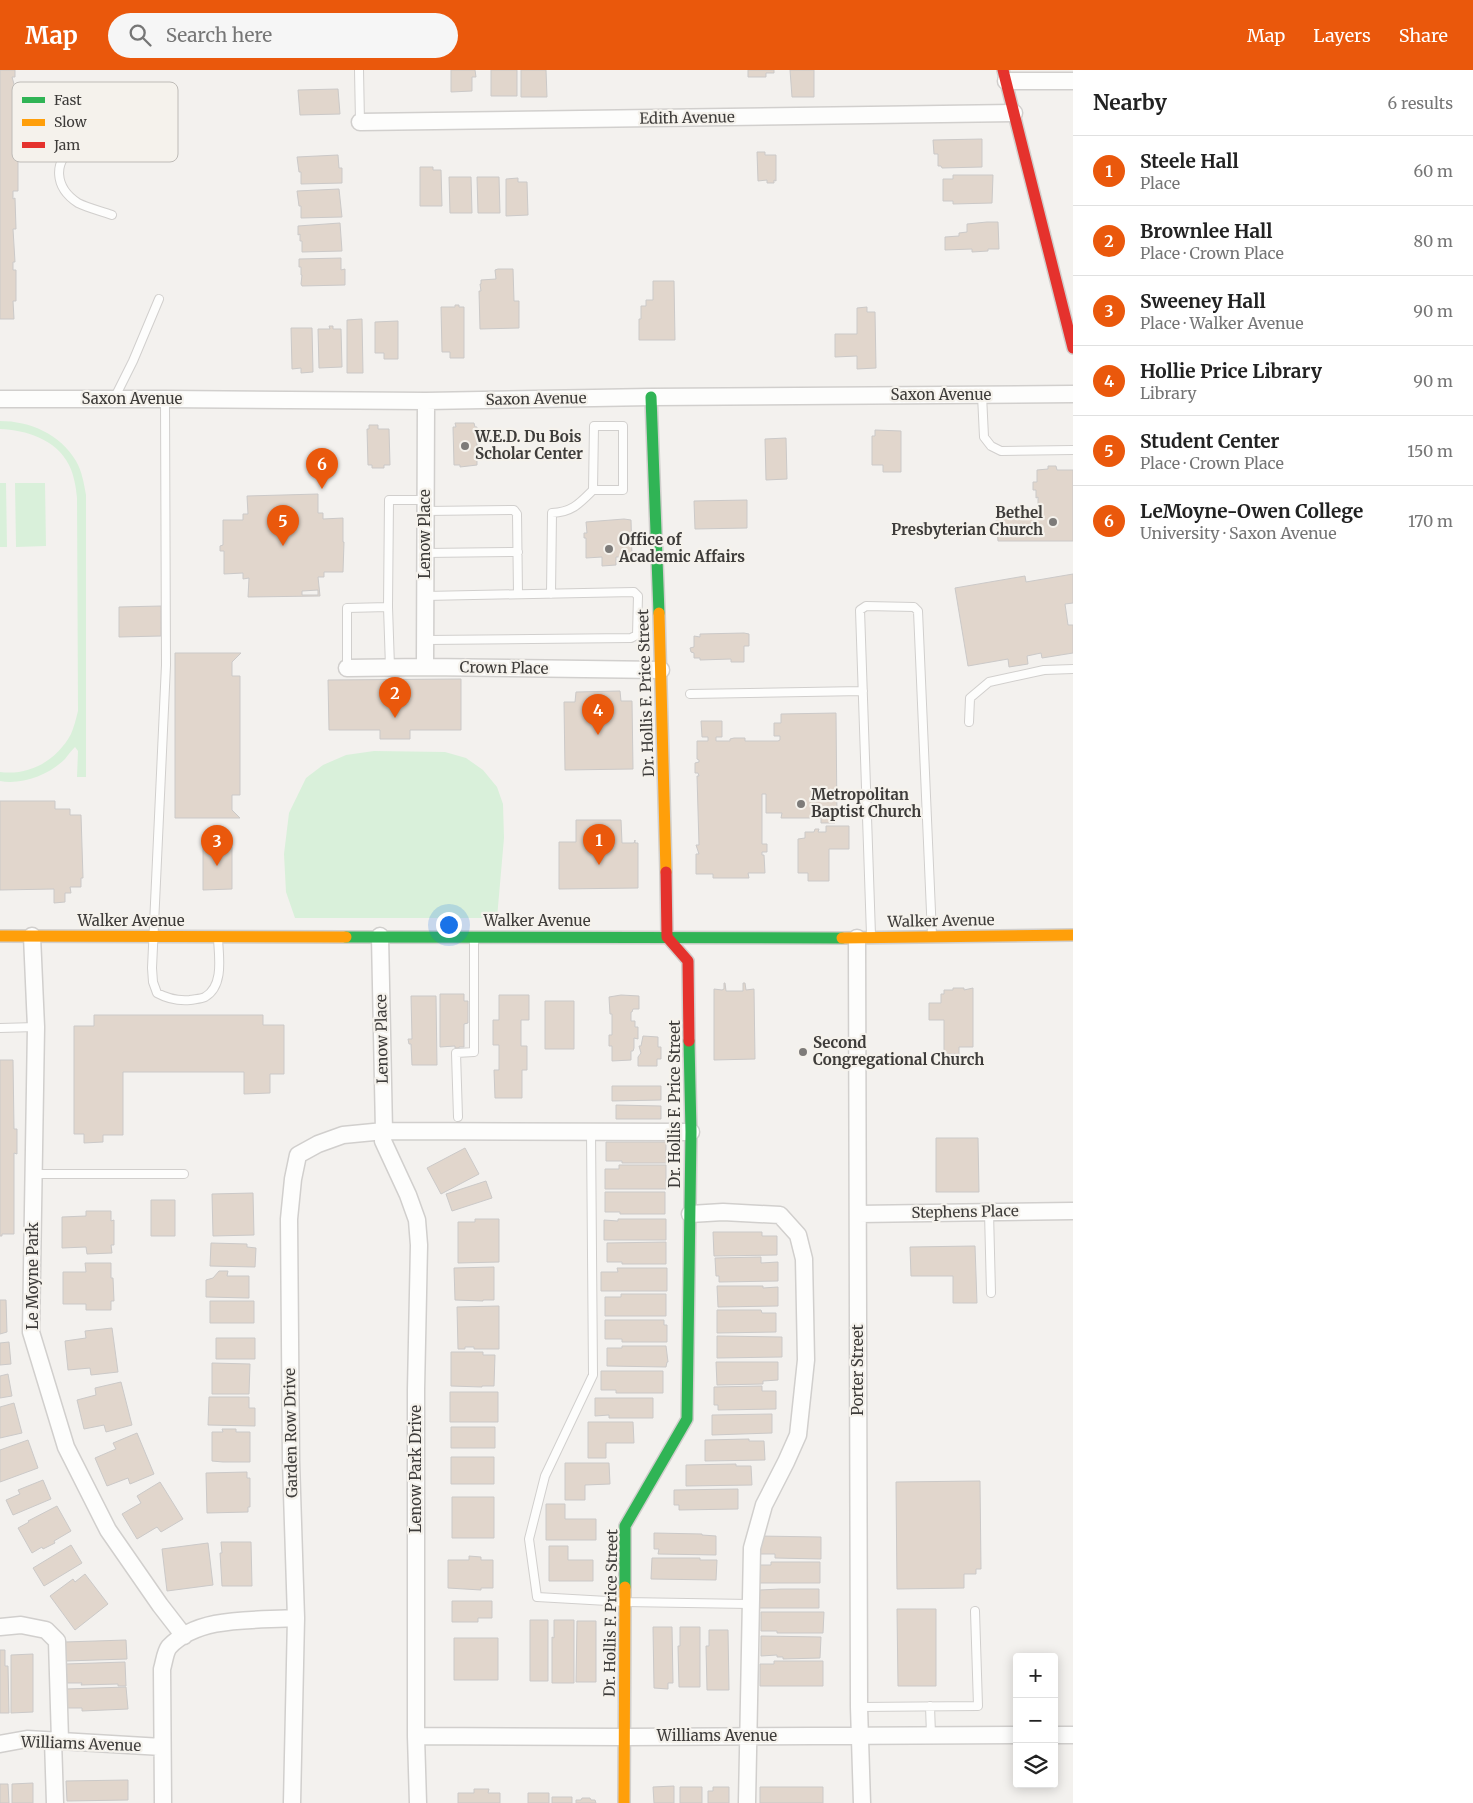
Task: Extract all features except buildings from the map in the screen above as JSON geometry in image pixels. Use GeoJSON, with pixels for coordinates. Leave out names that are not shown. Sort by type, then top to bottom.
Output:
{"type":"FeatureCollection","features":[{"type":"Feature","properties":{"kind":"street"},"geometry":{"type":"LineString","coordinates":[[1072,339],[1005,76],[1073,82]]}},
{"type":"Feature","properties":{"kind":"street","name":"Edith Avenue"},"geometry":{"type":"LineString","coordinates":[[360,122],[1014,113]]}},
{"type":"Feature","properties":{"kind":"street","name":"Saxon Avenue"},"geometry":{"type":"LineString","coordinates":[[0,399],[165,398],[426,402],[651,397],[1073,394]]}},
{"type":"Feature","properties":{"kind":"street","name":"Dr. Hollis F. Price Street"},"geometry":{"type":"LineString","coordinates":[[624,1803],[625,1526],[687,1419],[690,1214],[688,960],[668,937],[651,397]]}},
{"type":"Feature","properties":{"kind":"street","name":"Lenow Place"},"geometry":{"type":"LineString","coordinates":[[425,667],[426,402]]}},
{"type":"Feature","properties":{"kind":"street","name":"Crown Place"},"geometry":{"type":"LineString","coordinates":[[347,668],[661,670]]}},
{"type":"Feature","properties":{"kind":"street","name":"Walker Avenue"},"geometry":{"type":"LineString","coordinates":[[0,936],[864,937],[1073,935]]}},
{"type":"Feature","properties":{"kind":"street","name":"Le Moyne Park"},"geometry":{"type":"LineString","coordinates":[[32,936],[36,1026],[31,1332],[66,1447],[108,1530],[184,1636]]}},
{"type":"Feature","properties":{"kind":"street","name":"Lenow Place"},"geometry":{"type":"LineString","coordinates":[[380,936],[384,1136]]}},
{"type":"Feature","properties":{"kind":"street","name":"Porter Street"},"geometry":{"type":"LineString","coordinates":[[862,1803],[859,1707],[858,1214],[864,937]]}},
{"type":"Feature","properties":{"kind":"street"},"geometry":{"type":"LineString","coordinates":[[384,1136],[591,1131],[690,1132]]}},
{"type":"Feature","properties":{"kind":"street","name":"Garden Row Drive"},"geometry":{"type":"LineString","coordinates":[[292,1803],[296,1618],[291,1461],[289,1219],[293,1179],[298,1154],[318,1144],[343,1135],[384,1136]]}},
{"type":"Feature","properties":{"kind":"street","name":"Lenow Park Drive"},"geometry":{"type":"LineString","coordinates":[[384,1136],[417,1220],[418,1237],[416,1390],[416,1736],[418,1803]]}},
{"type":"Feature","properties":{"kind":"street","name":"Stephens Place"},"geometry":{"type":"LineString","coordinates":[[858,1214],[1073,1211]]}},
{"type":"Feature","properties":{"kind":"street"},"geometry":{"type":"LineString","coordinates":[[690,1214],[724,1212],[780,1215],[798,1235],[804,1259],[806,1360],[798,1435],[764,1505],[752,1548],[747,1803]]}},
{"type":"Feature","properties":{"kind":"street"},"geometry":{"type":"LineString","coordinates":[[163,1803],[162,1669],[168,1648],[190,1632],[212,1623],[296,1618]]}},
{"type":"Feature","properties":{"kind":"street"},"geometry":{"type":"LineString","coordinates":[[0,1627],[21,1625],[46,1630],[58,1641],[55,1803]]}},
{"type":"Feature","properties":{"kind":"street","name":"Williams Avenue"},"geometry":{"type":"LineString","coordinates":[[416,1736],[1013,1735]]}},
{"type":"Feature","properties":{"kind":"street"},"geometry":{"type":"LineString","coordinates":[[1058,1735],[1073,1735]]}},
{"type":"Feature","properties":{"kind":"street","name":"Williams Avenue"},"geometry":{"type":"LineString","coordinates":[[0,1744],[27,1738],[162,1747]]}},
{"type":"Feature","properties":{"kind":"lane"},"geometry":{"type":"LineString","coordinates":[[358,70],[360,122]]}},
{"type":"Feature","properties":{"kind":"lane"},"geometry":{"type":"LineString","coordinates":[[61,162],[58,170],[64,189],[79,203],[112,215]]}},
{"type":"Feature","properties":{"kind":"lane"},"geometry":{"type":"LineString","coordinates":[[114,399],[133,361],[159,299]]}},
{"type":"Feature","properties":{"kind":"lane"},"geometry":{"type":"LineString","coordinates":[[982,395],[984,437],[991,446],[1001,451],[1073,450]]}},
{"type":"Feature","properties":{"kind":"lane"},"geometry":{"type":"LineString","coordinates":[[165,398],[166,665],[152,968],[153,982],[157,993],[167,998],[182,1001],[204,998],[214,990],[218,978],[218,936]]}},
{"type":"Feature","properties":{"kind":"lane"},"geometry":{"type":"LineString","coordinates":[[551,594],[552,513],[565,512],[579,504],[593,490],[594,426],[623,426],[623,490],[593,490]]}},
{"type":"Feature","properties":{"kind":"lane"},"geometry":{"type":"LineString","coordinates":[[390,667],[388,608],[389,500],[425,505],[514,510],[517,514],[518,594]]}},
{"type":"Feature","properties":{"kind":"lane"},"geometry":{"type":"LineString","coordinates":[[425,553],[518,552]]}},
{"type":"Feature","properties":{"kind":"lane"},"geometry":{"type":"LineString","coordinates":[[425,596],[634,592],[638,596],[638,635],[631,638],[426,640]]}},
{"type":"Feature","properties":{"kind":"lane"},"geometry":{"type":"LineString","coordinates":[[864,937],[863,692],[860,610],[866,606],[914,606],[918,612],[932,936]]}},
{"type":"Feature","properties":{"kind":"lane"},"geometry":{"type":"LineString","coordinates":[[347,668],[347,608],[388,608]]}},
{"type":"Feature","properties":{"kind":"lane"},"geometry":{"type":"LineString","coordinates":[[969,722],[970,698],[988,682],[1044,670],[1073,669]]}},
{"type":"Feature","properties":{"kind":"lane"},"geometry":{"type":"LineString","coordinates":[[690,694],[863,692]]}},
{"type":"Feature","properties":{"kind":"lane"},"geometry":{"type":"LineString","coordinates":[[458,1117],[456,1053],[474,1052],[474,936]]}},
{"type":"Feature","properties":{"kind":"lane"},"geometry":{"type":"LineString","coordinates":[[0,1028],[36,1026]]}},
{"type":"Feature","properties":{"kind":"lane"},"geometry":{"type":"LineString","coordinates":[[591,1131],[592,1375],[545,1476],[529,1539],[537,1597],[625,1602],[750,1604]]}},
{"type":"Feature","properties":{"kind":"lane"},"geometry":{"type":"LineString","coordinates":[[34,1174],[184,1174]]}},
{"type":"Feature","properties":{"kind":"lane"},"geometry":{"type":"LineString","coordinates":[[989,1212],[991,1293]]}},
{"type":"Feature","properties":{"kind":"lane"},"geometry":{"type":"LineString","coordinates":[[859,1707],[978,1706],[975,1611]]}},
{"type":"Feature","properties":{"kind":"lane"},"geometry":{"type":"LineString","coordinates":[[930,1706],[931,1735]]}},
{"type":"Feature","properties":{"kind":"green space"},"geometry":{"type":"Polygon","coordinates":[[[0,421],[22,423],[53,436],[62,443],[76,461],[82,478],[86,495],[86,777],[77,777],[78,751],[75,747],[59,765],[35,778],[17,782],[0,781],[0,772],[11,773],[32,769],[50,759],[71,734],[78,711],[77,498],[73,477],[69,465],[63,456],[48,442],[20,431],[0,429],[0,421]]]}},
{"type":"Feature","properties":{"kind":"green space"},"geometry":{"type":"Polygon","coordinates":[[[0,483],[6,483],[7,547],[0,547],[0,483]]]}},
{"type":"Feature","properties":{"kind":"green space"},"geometry":{"type":"Polygon","coordinates":[[[15,483],[45,483],[46,546],[16,547],[15,483]]]}},
{"type":"Feature","properties":{"kind":"green space"},"geometry":{"type":"Polygon","coordinates":[[[374,751],[445,752],[466,758],[483,770],[497,787],[503,804],[504,838],[497,918],[295,918],[286,892],[284,854],[289,813],[306,778],[323,765],[346,755],[374,751]]]}},
{"type":"Feature","properties":{"kind":"traffic: fast"},"geometry":{"type":"LineString","coordinates":[[651,397],[659,613]]}},
{"type":"Feature","properties":{"kind":"traffic: fast"},"geometry":{"type":"LineString","coordinates":[[346,937],[842,938]]}},
{"type":"Feature","properties":{"kind":"traffic: fast"},"geometry":{"type":"LineString","coordinates":[[625,1587],[625,1526],[687,1419],[691,1132],[689,1041]]}},
{"type":"Feature","properties":{"kind":"traffic: slow"},"geometry":{"type":"LineString","coordinates":[[659,613],[666,872]]}},
{"type":"Feature","properties":{"kind":"traffic: slow"},"geometry":{"type":"LineString","coordinates":[[842,938],[1073,935]]}},
{"type":"Feature","properties":{"kind":"traffic: slow"},"geometry":{"type":"LineString","coordinates":[[0,936],[346,937]]}},
{"type":"Feature","properties":{"kind":"traffic: slow"},"geometry":{"type":"LineString","coordinates":[[624,1803],[625,1587]]}},
{"type":"Feature","properties":{"kind":"traffic: jam"},"geometry":{"type":"LineString","coordinates":[[1003,70],[1073,348]]}},
{"type":"Feature","properties":{"kind":"traffic: jam"},"geometry":{"type":"LineString","coordinates":[[666,872],[667,937],[688,961],[689,1041]]}},
{"type":"Feature","properties":{"kind":"place","name":"W.E.D. Du Bois Scholar Center"},"geometry":{"type":"Point","coordinates":[465,446]}},
{"type":"Feature","properties":{"kind":"place","name":"LeMoyne-Owen College"},"geometry":{"type":"Point","coordinates":[322,489]}},
{"type":"Feature","properties":{"kind":"place","name":"Bethel Presbyterian Church"},"geometry":{"type":"Point","coordinates":[1053,522]}},
{"type":"Feature","properties":{"kind":"place","name":"Student Center"},"geometry":{"type":"Point","coordinates":[283,546]}},
{"type":"Feature","properties":{"kind":"place","name":"Office of Academic Affairs"},"geometry":{"type":"Point","coordinates":[609,549]}},
{"type":"Feature","properties":{"kind":"place","name":"Brownlee Hall"},"geometry":{"type":"Point","coordinates":[395,718]}},
{"type":"Feature","properties":{"kind":"place","name":"Hollie Price Library"},"geometry":{"type":"Point","coordinates":[598,735]}},
{"type":"Feature","properties":{"kind":"place","name":"Metropolitan Baptist Church"},"geometry":{"type":"Point","coordinates":[801,804]}},
{"type":"Feature","properties":{"kind":"place","name":"Steele Hall"},"geometry":{"type":"Point","coordinates":[599,865]}},
{"type":"Feature","properties":{"kind":"place","name":"Sweeney Hall"},"geometry":{"type":"Point","coordinates":[217,866]}},
{"type":"Feature","properties":{"kind":"place","name":"Second Congregational Church"},"geometry":{"type":"Point","coordinates":[803,1052]}}]}
